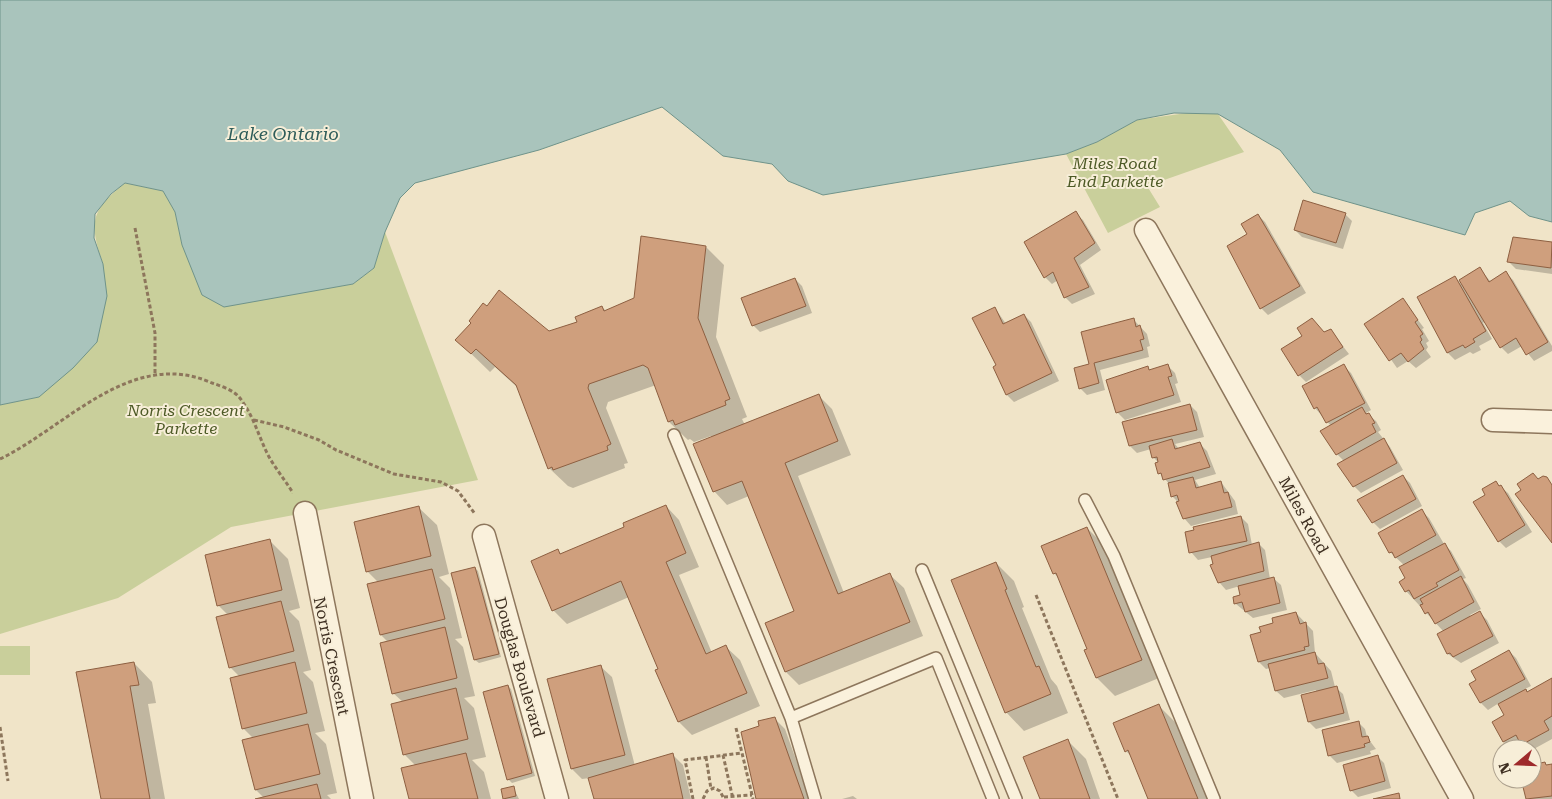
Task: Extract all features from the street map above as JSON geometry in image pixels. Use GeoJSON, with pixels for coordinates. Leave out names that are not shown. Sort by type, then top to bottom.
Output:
{"type":"FeatureCollection","features":[{"type":"Feature","properties":{"kind":"street","name":"Miles Road"},"geometry":{"type":"LineString","coordinates":[[1146,230],[1462,799]]}},
{"type":"Feature","properties":{"kind":"street"},"geometry":{"type":"LineString","coordinates":[[1493,420],[1552,422]]}},
{"type":"Feature","properties":{"kind":"street","name":"Norris Crescent"},"geometry":{"type":"LineString","coordinates":[[305,513],[362,799]]}},
{"type":"Feature","properties":{"kind":"street","name":"Douglas Boulevard"},"geometry":{"type":"LineString","coordinates":[[484,536],[557,799]]}},
{"type":"Feature","properties":{"kind":"lane"},"geometry":{"type":"LineString","coordinates":[[674,435],[791,718],[815,799]]}},
{"type":"Feature","properties":{"kind":"lane"},"geometry":{"type":"LineString","coordinates":[[1085,500],[1114,556],[1214,799]]}},
{"type":"Feature","properties":{"kind":"lane"},"geometry":{"type":"LineString","coordinates":[[922,570],[1016,799]]}},
{"type":"Feature","properties":{"kind":"lane"},"geometry":{"type":"LineString","coordinates":[[791,718],[936,658],[993,799]]}},
{"type":"Feature","properties":{"kind":"path"},"geometry":{"type":"LineString","coordinates":[[135,228],[155,333],[155,376]]}},
{"type":"Feature","properties":{"kind":"path"},"geometry":{"type":"LineString","coordinates":[[0,460],[35,440],[107,391],[124,383],[155,376],[184,374],[202,378],[237,395],[248,408],[269,456],[305,513]]}},
{"type":"Feature","properties":{"kind":"path"},"geometry":{"type":"LineString","coordinates":[[253,420],[284,427],[319,440],[336,450],[394,474],[441,482],[458,492],[478,518],[484,536]]}},
{"type":"Feature","properties":{"kind":"path"},"geometry":{"type":"LineString","coordinates":[[1036,595],[1118,799]]}},
{"type":"Feature","properties":{"kind":"path"},"geometry":{"type":"LineString","coordinates":[[0,727],[8,781]]}},
{"type":"Feature","properties":{"kind":"path"},"geometry":{"type":"LineString","coordinates":[[703,799],[704,793],[711,789],[718,789],[724,798],[753,797],[736,728]]}},
{"type":"Feature","properties":{"kind":"path"},"geometry":{"type":"LineString","coordinates":[[693,799],[685,760],[742,753]]}},
{"type":"Feature","properties":{"kind":"path"},"geometry":{"type":"LineString","coordinates":[[724,754],[733,798]]}},
{"type":"Feature","properties":{"kind":"path"},"geometry":{"type":"LineString","coordinates":[[706,757],[711,789]]}},
{"type":"Feature","properties":{"kind":"green space","name":"Miles Road End Parkette"},"geometry":{"type":"Polygon","coordinates":[[[1194,112],[1218,114],[1244,152],[1147,186],[1160,207],[1108,233],[1066,154],[1097,142],[1137,120],[1194,112]]]}},
{"type":"Feature","properties":{"kind":"green space","name":"Norris Crescent Parkette"},"geometry":{"type":"Polygon","coordinates":[[[125,183],[163,191],[175,212],[182,245],[306,291],[353,284],[374,268],[385,232],[478,480],[231,527],[118,598],[0,634],[0,405],[39,397],[103,264],[98,250],[95,228],[99,210],[113,193],[125,183]]]}},
{"type":"Feature","properties":{"kind":"green space"},"geometry":{"type":"Polygon","coordinates":[[[0,646],[30,646],[30,675],[0,675],[0,646]]]}},
{"type":"Feature","properties":{"kind":"water","name":"Lake Ontario"},"geometry":{"type":"Polygon","coordinates":[[[0,0],[1552,0],[1552,222],[1529,216],[1510,201],[1475,213],[1465,235],[1313,192],[1280,150],[1218,114],[1174,113],[1137,120],[1097,142],[1066,154],[823,195],[788,181],[772,164],[723,156],[662,107],[539,150],[415,183],[400,198],[385,232],[374,268],[353,284],[224,307],[202,295],[182,245],[175,212],[163,191],[125,183],[111,194],[95,214],[94,238],[103,264],[107,296],[97,342],[73,368],[39,397],[0,405],[0,0]]]}},
{"type":"Feature","properties":{"kind":"building"},"geometry":{"type":"Polygon","coordinates":[[[1303,200],[1346,213],[1336,243],[1294,230],[1303,200]]]}},
{"type":"Feature","properties":{"kind":"building"},"geometry":{"type":"Polygon","coordinates":[[[1076,211],[1095,243],[1074,258],[1089,287],[1064,298],[1053,272],[1044,278],[1024,242],[1076,211]]]}},
{"type":"Feature","properties":{"kind":"building"},"geometry":{"type":"Polygon","coordinates":[[[1258,214],[1300,286],[1260,309],[1227,246],[1247,234],[1241,224],[1258,214]]]}},
{"type":"Feature","properties":{"kind":"building"},"geometry":{"type":"Polygon","coordinates":[[[641,236],[706,246],[698,318],[730,399],[725,401],[726,405],[675,425],[673,420],[668,422],[648,368],[643,365],[589,384],[588,388],[611,444],[607,446],[608,450],[553,470],[552,467],[548,469],[516,385],[476,349],[471,354],[455,340],[471,323],[469,321],[483,303],[487,306],[499,290],[549,331],[577,322],[575,317],[602,306],[604,311],[634,298],[641,236]]]}},
{"type":"Feature","properties":{"kind":"building"},"geometry":{"type":"Polygon","coordinates":[[[1513,237],[1552,242],[1551,268],[1507,262],[1513,237]]]}},
{"type":"Feature","properties":{"kind":"building"},"geometry":{"type":"Polygon","coordinates":[[[1480,267],[1489,282],[1506,271],[1548,342],[1526,355],[1516,338],[1500,348],[1459,280],[1480,267]]]}},
{"type":"Feature","properties":{"kind":"building"},"geometry":{"type":"Polygon","coordinates":[[[1455,276],[1486,331],[1473,339],[1475,342],[1465,348],[1463,345],[1447,353],[1417,297],[1455,276]]]}},
{"type":"Feature","properties":{"kind":"building"},"geometry":{"type":"Polygon","coordinates":[[[795,278],[806,306],[752,326],[741,298],[795,278]]]}},
{"type":"Feature","properties":{"kind":"building"},"geometry":{"type":"Polygon","coordinates":[[[1403,298],[1418,320],[1415,322],[1423,334],[1420,336],[1422,340],[1420,342],[1424,349],[1408,362],[1401,353],[1389,361],[1364,324],[1403,298]]]}},
{"type":"Feature","properties":{"kind":"building"},"geometry":{"type":"Polygon","coordinates":[[[995,307],[1003,324],[1024,314],[1052,373],[1006,395],[993,367],[996,365],[972,318],[995,307]]]}},
{"type":"Feature","properties":{"kind":"building"},"geometry":{"type":"Polygon","coordinates":[[[1134,318],[1136,327],[1140,325],[1144,339],[1140,340],[1143,350],[1094,363],[1099,383],[1079,389],[1074,368],[1089,364],[1081,332],[1134,318]]]}},
{"type":"Feature","properties":{"kind":"building"},"geometry":{"type":"Polygon","coordinates":[[[1312,318],[1324,332],[1331,329],[1343,347],[1298,376],[1281,349],[1302,336],[1297,328],[1312,318]]]}},
{"type":"Feature","properties":{"kind":"building"},"geometry":{"type":"Polygon","coordinates":[[[1168,364],[1172,376],[1168,377],[1174,395],[1116,413],[1106,380],[1148,366],[1149,370],[1168,364]]]}},
{"type":"Feature","properties":{"kind":"building"},"geometry":{"type":"Polygon","coordinates":[[[1344,364],[1365,403],[1326,423],[1317,407],[1314,409],[1302,386],[1344,364]]]}},
{"type":"Feature","properties":{"kind":"building"},"geometry":{"type":"Polygon","coordinates":[[[819,394],[838,441],[785,463],[838,594],[890,573],[910,622],[785,672],[765,623],[794,611],[742,481],[713,492],[693,444],[819,394]]]}},
{"type":"Feature","properties":{"kind":"building"},"geometry":{"type":"Polygon","coordinates":[[[1190,404],[1197,430],[1129,446],[1122,422],[1190,404]]]}},
{"type":"Feature","properties":{"kind":"building"},"geometry":{"type":"Polygon","coordinates":[[[1362,407],[1366,414],[1369,413],[1375,423],[1372,424],[1376,432],[1336,455],[1320,431],[1362,407]]]}},
{"type":"Feature","properties":{"kind":"building"},"geometry":{"type":"Polygon","coordinates":[[[1384,438],[1397,463],[1353,487],[1337,464],[1384,438]]]}},
{"type":"Feature","properties":{"kind":"building"},"geometry":{"type":"Polygon","coordinates":[[[1172,439],[1175,449],[1200,442],[1210,467],[1163,480],[1161,473],[1158,474],[1155,463],[1158,462],[1157,457],[1152,458],[1149,446],[1172,439]]]}},
{"type":"Feature","properties":{"kind":"building"},"geometry":{"type":"Polygon","coordinates":[[[1533,473],[1538,479],[1543,476],[1547,477],[1552,485],[1552,543],[1515,494],[1521,490],[1517,484],[1533,473]]]}},
{"type":"Feature","properties":{"kind":"building"},"geometry":{"type":"Polygon","coordinates":[[[1403,475],[1416,499],[1372,523],[1357,500],[1403,475]]]}},
{"type":"Feature","properties":{"kind":"building"},"geometry":{"type":"Polygon","coordinates":[[[1193,477],[1196,488],[1221,481],[1224,493],[1228,492],[1232,507],[1183,519],[1176,502],[1179,501],[1177,495],[1171,497],[1168,483],[1193,477]]]}},
{"type":"Feature","properties":{"kind":"building"},"geometry":{"type":"Polygon","coordinates":[[[1496,481],[1499,486],[1501,485],[1525,525],[1498,542],[1473,502],[1485,495],[1482,489],[1496,481]]]}},
{"type":"Feature","properties":{"kind":"building"},"geometry":{"type":"Polygon","coordinates":[[[666,505],[686,553],[666,562],[706,654],[726,645],[747,693],[678,722],[655,670],[658,669],[621,581],[552,611],[531,561],[558,549],[560,554],[624,527],[623,523],[666,505]]]}},
{"type":"Feature","properties":{"kind":"building"},"geometry":{"type":"Polygon","coordinates":[[[419,506],[431,556],[366,572],[354,522],[419,506]]]}},
{"type":"Feature","properties":{"kind":"building"},"geometry":{"type":"Polygon","coordinates":[[[1422,509],[1436,535],[1395,558],[1392,552],[1389,553],[1378,533],[1422,509]]]}},
{"type":"Feature","properties":{"kind":"building"},"geometry":{"type":"Polygon","coordinates":[[[1241,516],[1247,541],[1189,553],[1185,532],[1194,530],[1193,527],[1241,516]]]}},
{"type":"Feature","properties":{"kind":"building"},"geometry":{"type":"Polygon","coordinates":[[[1087,527],[1142,660],[1096,678],[1084,650],[1087,649],[1056,573],[1053,574],[1041,546],[1087,527]]]}},
{"type":"Feature","properties":{"kind":"building"},"geometry":{"type":"Polygon","coordinates":[[[270,539],[282,590],[217,606],[205,555],[270,539]]]}},
{"type":"Feature","properties":{"kind":"building"},"geometry":{"type":"Polygon","coordinates":[[[1259,542],[1264,571],[1218,583],[1210,565],[1213,564],[1211,556],[1259,542]]]}},
{"type":"Feature","properties":{"kind":"building"},"geometry":{"type":"Polygon","coordinates":[[[1445,543],[1459,570],[1436,583],[1438,586],[1414,599],[1409,590],[1405,592],[1399,582],[1405,578],[1399,567],[1445,543]]]}},
{"type":"Feature","properties":{"kind":"building"},"geometry":{"type":"Polygon","coordinates":[[[996,562],[1007,589],[1005,590],[1036,667],[1039,666],[1051,694],[1005,713],[951,580],[996,562]]]}},
{"type":"Feature","properties":{"kind":"building"},"geometry":{"type":"Polygon","coordinates":[[[475,567],[499,654],[474,660],[451,573],[475,567]]]}},
{"type":"Feature","properties":{"kind":"building"},"geometry":{"type":"Polygon","coordinates":[[[432,569],[445,619],[380,635],[367,584],[432,569]]]}},
{"type":"Feature","properties":{"kind":"building"},"geometry":{"type":"Polygon","coordinates":[[[1461,576],[1474,602],[1435,624],[1428,612],[1425,614],[1420,605],[1423,604],[1420,599],[1461,576]]]}},
{"type":"Feature","properties":{"kind":"building"},"geometry":{"type":"Polygon","coordinates":[[[1274,577],[1280,603],[1245,612],[1242,602],[1234,604],[1233,597],[1240,595],[1238,586],[1274,577]]]}},
{"type":"Feature","properties":{"kind":"building"},"geometry":{"type":"Polygon","coordinates":[[[281,601],[294,651],[229,668],[216,617],[281,601]]]}},
{"type":"Feature","properties":{"kind":"building"},"geometry":{"type":"Polygon","coordinates":[[[1480,611],[1493,636],[1453,657],[1450,653],[1447,654],[1437,634],[1480,611]]]}},
{"type":"Feature","properties":{"kind":"building"},"geometry":{"type":"Polygon","coordinates":[[[1296,612],[1300,624],[1306,622],[1309,646],[1304,647],[1305,650],[1258,662],[1250,635],[1261,632],[1259,627],[1273,623],[1272,618],[1296,612]]]}},
{"type":"Feature","properties":{"kind":"building"},"geometry":{"type":"Polygon","coordinates":[[[445,627],[457,678],[392,694],[380,643],[445,627]]]}},
{"type":"Feature","properties":{"kind":"building"},"geometry":{"type":"Polygon","coordinates":[[[1509,650],[1525,679],[1480,703],[1469,684],[1476,680],[1471,671],[1509,650]]]}},
{"type":"Feature","properties":{"kind":"building"},"geometry":{"type":"Polygon","coordinates":[[[1315,652],[1318,664],[1324,663],[1328,678],[1275,691],[1268,664],[1315,652]]]}},
{"type":"Feature","properties":{"kind":"building"},"geometry":{"type":"Polygon","coordinates":[[[134,662],[139,685],[130,686],[150,799],[101,799],[76,672],[134,662]]]}},
{"type":"Feature","properties":{"kind":"building"},"geometry":{"type":"Polygon","coordinates":[[[295,662],[307,713],[242,729],[230,678],[295,662]]]}},
{"type":"Feature","properties":{"kind":"building"},"geometry":{"type":"Polygon","coordinates":[[[601,665],[625,755],[571,769],[547,679],[601,665]]]}},
{"type":"Feature","properties":{"kind":"building"},"geometry":{"type":"Polygon","coordinates":[[[1552,678],[1552,716],[1544,721],[1549,730],[1532,739],[1518,739],[1516,735],[1509,739],[1501,739],[1492,722],[1504,715],[1498,704],[1526,689],[1527,692],[1552,678]]]}},
{"type":"Feature","properties":{"kind":"building"},"geometry":{"type":"Polygon","coordinates":[[[508,685],[532,773],[507,780],[483,692],[508,685]]]}},
{"type":"Feature","properties":{"kind":"building"},"geometry":{"type":"Polygon","coordinates":[[[1337,686],[1344,713],[1308,722],[1301,695],[1337,686]]]}},
{"type":"Feature","properties":{"kind":"building"},"geometry":{"type":"Polygon","coordinates":[[[456,688],[468,739],[403,755],[391,704],[456,688]]]}},
{"type":"Feature","properties":{"kind":"building"},"geometry":{"type":"Polygon","coordinates":[[[1159,704],[1198,799],[1148,799],[1128,750],[1125,752],[1113,723],[1159,704]]]}},
{"type":"Feature","properties":{"kind":"building"},"geometry":{"type":"Polygon","coordinates":[[[775,717],[804,799],[756,799],[741,732],[759,726],[758,721],[775,717]]]}},
{"type":"Feature","properties":{"kind":"building"},"geometry":{"type":"Polygon","coordinates":[[[1359,721],[1362,737],[1368,736],[1370,742],[1364,744],[1365,747],[1328,756],[1322,730],[1359,721]]]}},
{"type":"Feature","properties":{"kind":"building"},"geometry":{"type":"Polygon","coordinates":[[[308,724],[320,774],[255,790],[242,740],[308,724]]]}},
{"type":"Feature","properties":{"kind":"building"},"geometry":{"type":"Polygon","coordinates":[[[1068,739],[1090,799],[1040,799],[1023,757],[1068,739]]]}},
{"type":"Feature","properties":{"kind":"building"},"geometry":{"type":"Polygon","coordinates":[[[466,753],[478,799],[409,799],[401,768],[466,753]]]}},
{"type":"Feature","properties":{"kind":"building"},"geometry":{"type":"Polygon","coordinates":[[[673,753],[683,799],[594,799],[588,778],[673,753]]]}},
{"type":"Feature","properties":{"kind":"building"},"geometry":{"type":"Polygon","coordinates":[[[1378,755],[1385,781],[1350,791],[1343,765],[1378,755]]]}},
{"type":"Feature","properties":{"kind":"building"},"geometry":{"type":"Polygon","coordinates":[[[1545,762],[1546,765],[1552,764],[1552,796],[1526,799],[1524,789],[1542,789],[1542,763],[1545,762]]]}},
{"type":"Feature","properties":{"kind":"building"},"geometry":{"type":"Polygon","coordinates":[[[317,784],[321,799],[255,799],[317,784]]]}},
{"type":"Feature","properties":{"kind":"building"},"geometry":{"type":"Polygon","coordinates":[[[514,786],[516,796],[503,799],[501,789],[514,786]]]}},
{"type":"Feature","properties":{"kind":"building"},"geometry":{"type":"Polygon","coordinates":[[[1399,793],[1400,799],[1373,799],[1399,793]]]}}]}
